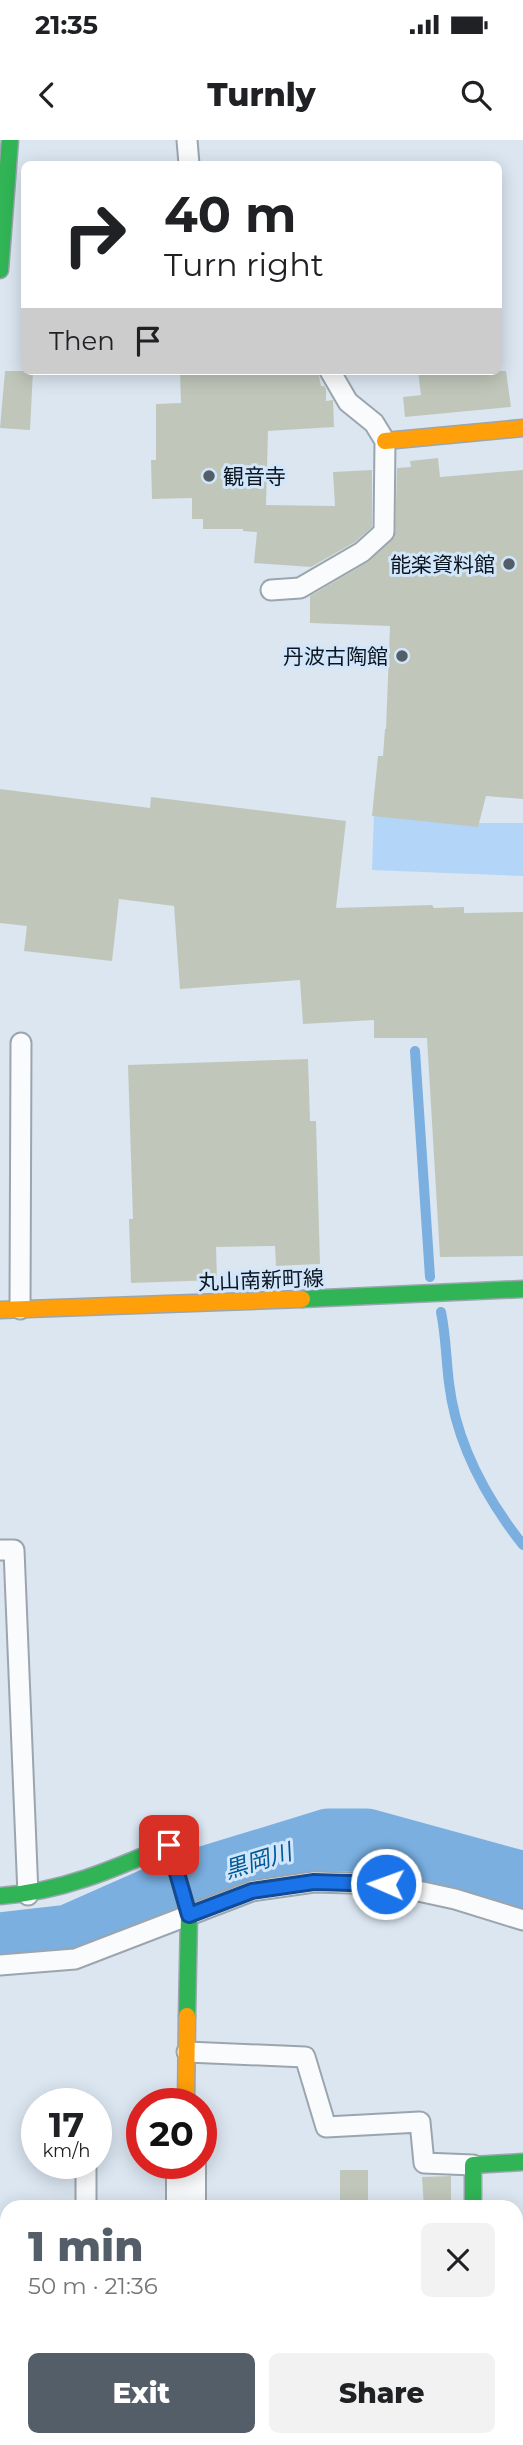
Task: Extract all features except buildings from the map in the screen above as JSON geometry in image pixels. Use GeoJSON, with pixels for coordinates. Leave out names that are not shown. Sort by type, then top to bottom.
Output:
{"type":"FeatureCollection","features":[{"type":"Feature","properties":{"kind":"street"},"geometry":{"type":"LineString","coordinates":[[0,270],[10,140]]}},
{"type":"Feature","properties":{"kind":"street"},"geometry":{"type":"LineString","coordinates":[[384,441],[523,428]]}},
{"type":"Feature","properties":{"kind":"street","name":"丸山南新町線"},"geometry":{"type":"LineString","coordinates":[[0,1310],[523,1289]]}},
{"type":"Feature","properties":{"kind":"street"},"geometry":{"type":"LineString","coordinates":[[0,1896],[28,1895],[98,1876],[169,1845],[188,1910],[186,2088]]}},
{"type":"Feature","properties":{"kind":"street"},"geometry":{"type":"LineString","coordinates":[[473,2200],[473,2165],[523,2162]]}},
{"type":"Feature","properties":{"kind":"street"},"geometry":{"type":"LineString","coordinates":[[186,2179],[186,2200]]}},
{"type":"Feature","properties":{"kind":"lane"},"geometry":{"type":"LineString","coordinates":[[187,140],[189,161]]}},
{"type":"Feature","properties":{"kind":"lane"},"geometry":{"type":"LineString","coordinates":[[271,590],[300,588],[362,552],[384,532],[384,441],[374,423],[348,402],[332,375]]}},
{"type":"Feature","properties":{"kind":"lane"},"geometry":{"type":"LineString","coordinates":[[20,1309],[22,1043]]}},
{"type":"Feature","properties":{"kind":"lane"},"geometry":{"type":"LineString","coordinates":[[0,1550],[14,1550],[28,1895]]}},
{"type":"Feature","properties":{"kind":"lane"},"geometry":{"type":"LineString","coordinates":[[0,1965],[75,1959],[188,1910],[252,1891],[314,1882],[386,1884],[455,1899],[523,1920]]}},
{"type":"Feature","properties":{"kind":"lane"},"geometry":{"type":"LineString","coordinates":[[187,2052],[305,2057],[326,2127],[420,2122],[424,2163],[473,2165]]}},
{"type":"Feature","properties":{"kind":"lane"},"geometry":{"type":"LineString","coordinates":[[86,2179],[86,2200]]}},
{"type":"Feature","properties":{"kind":"shaded area"},"geometry":{"type":"Polygon","coordinates":[[[374,814],[479,823],[523,823],[523,876],[372,870],[374,814]]]}},
{"type":"Feature","properties":{"kind":"waterway"},"geometry":{"type":"LineString","coordinates":[[415,1051],[430,1277]]}},
{"type":"Feature","properties":{"kind":"waterway"},"geometry":{"type":"LineString","coordinates":[[441,1312],[449,1383],[458,1427],[485,1489],[523,1545]]}},
{"type":"Feature","properties":{"kind":"waterway","name":"黒岡川"},"geometry":{"type":"LineString","coordinates":[[0,1944],[69,1936],[175,1887],[329,1840],[366,1840],[523,1883]]}},
{"type":"Feature","properties":{"kind":"traffic: fast"},"geometry":{"type":"LineString","coordinates":[[0,270],[10,140]]}},
{"type":"Feature","properties":{"kind":"traffic: fast"},"geometry":{"type":"LineString","coordinates":[[302,1299],[523,1289]]}},
{"type":"Feature","properties":{"kind":"traffic: fast"},"geometry":{"type":"LineString","coordinates":[[0,1896],[23,1894],[66,1884],[107,1871],[169,1845],[189,1915],[187,2016]]}},
{"type":"Feature","properties":{"kind":"traffic: fast"},"geometry":{"type":"LineString","coordinates":[[473,2200],[473,2165],[523,2162]]}},
{"type":"Feature","properties":{"kind":"traffic: slow"},"geometry":{"type":"LineString","coordinates":[[385,441],[523,428]]}},
{"type":"Feature","properties":{"kind":"traffic: slow"},"geometry":{"type":"LineString","coordinates":[[0,1310],[302,1299]]}},
{"type":"Feature","properties":{"kind":"traffic: slow"},"geometry":{"type":"LineString","coordinates":[[186,2088],[187,2016]]}},
{"type":"Feature","properties":{"kind":"place","name":"観音寺"},"geometry":{"type":"Point","coordinates":[209,476]}},
{"type":"Feature","properties":{"kind":"place","name":"能楽資料館"},"geometry":{"type":"Point","coordinates":[509,564]}},
{"type":"Feature","properties":{"kind":"place","name":"丹波古陶館"},"geometry":{"type":"Point","coordinates":[402,656]}},
{"type":"Feature","properties":{"kind":"route"},"geometry":{"type":"LineString","coordinates":[[169,1845],[189,1915],[252,1891],[314,1882],[386,1884]]}}]}
